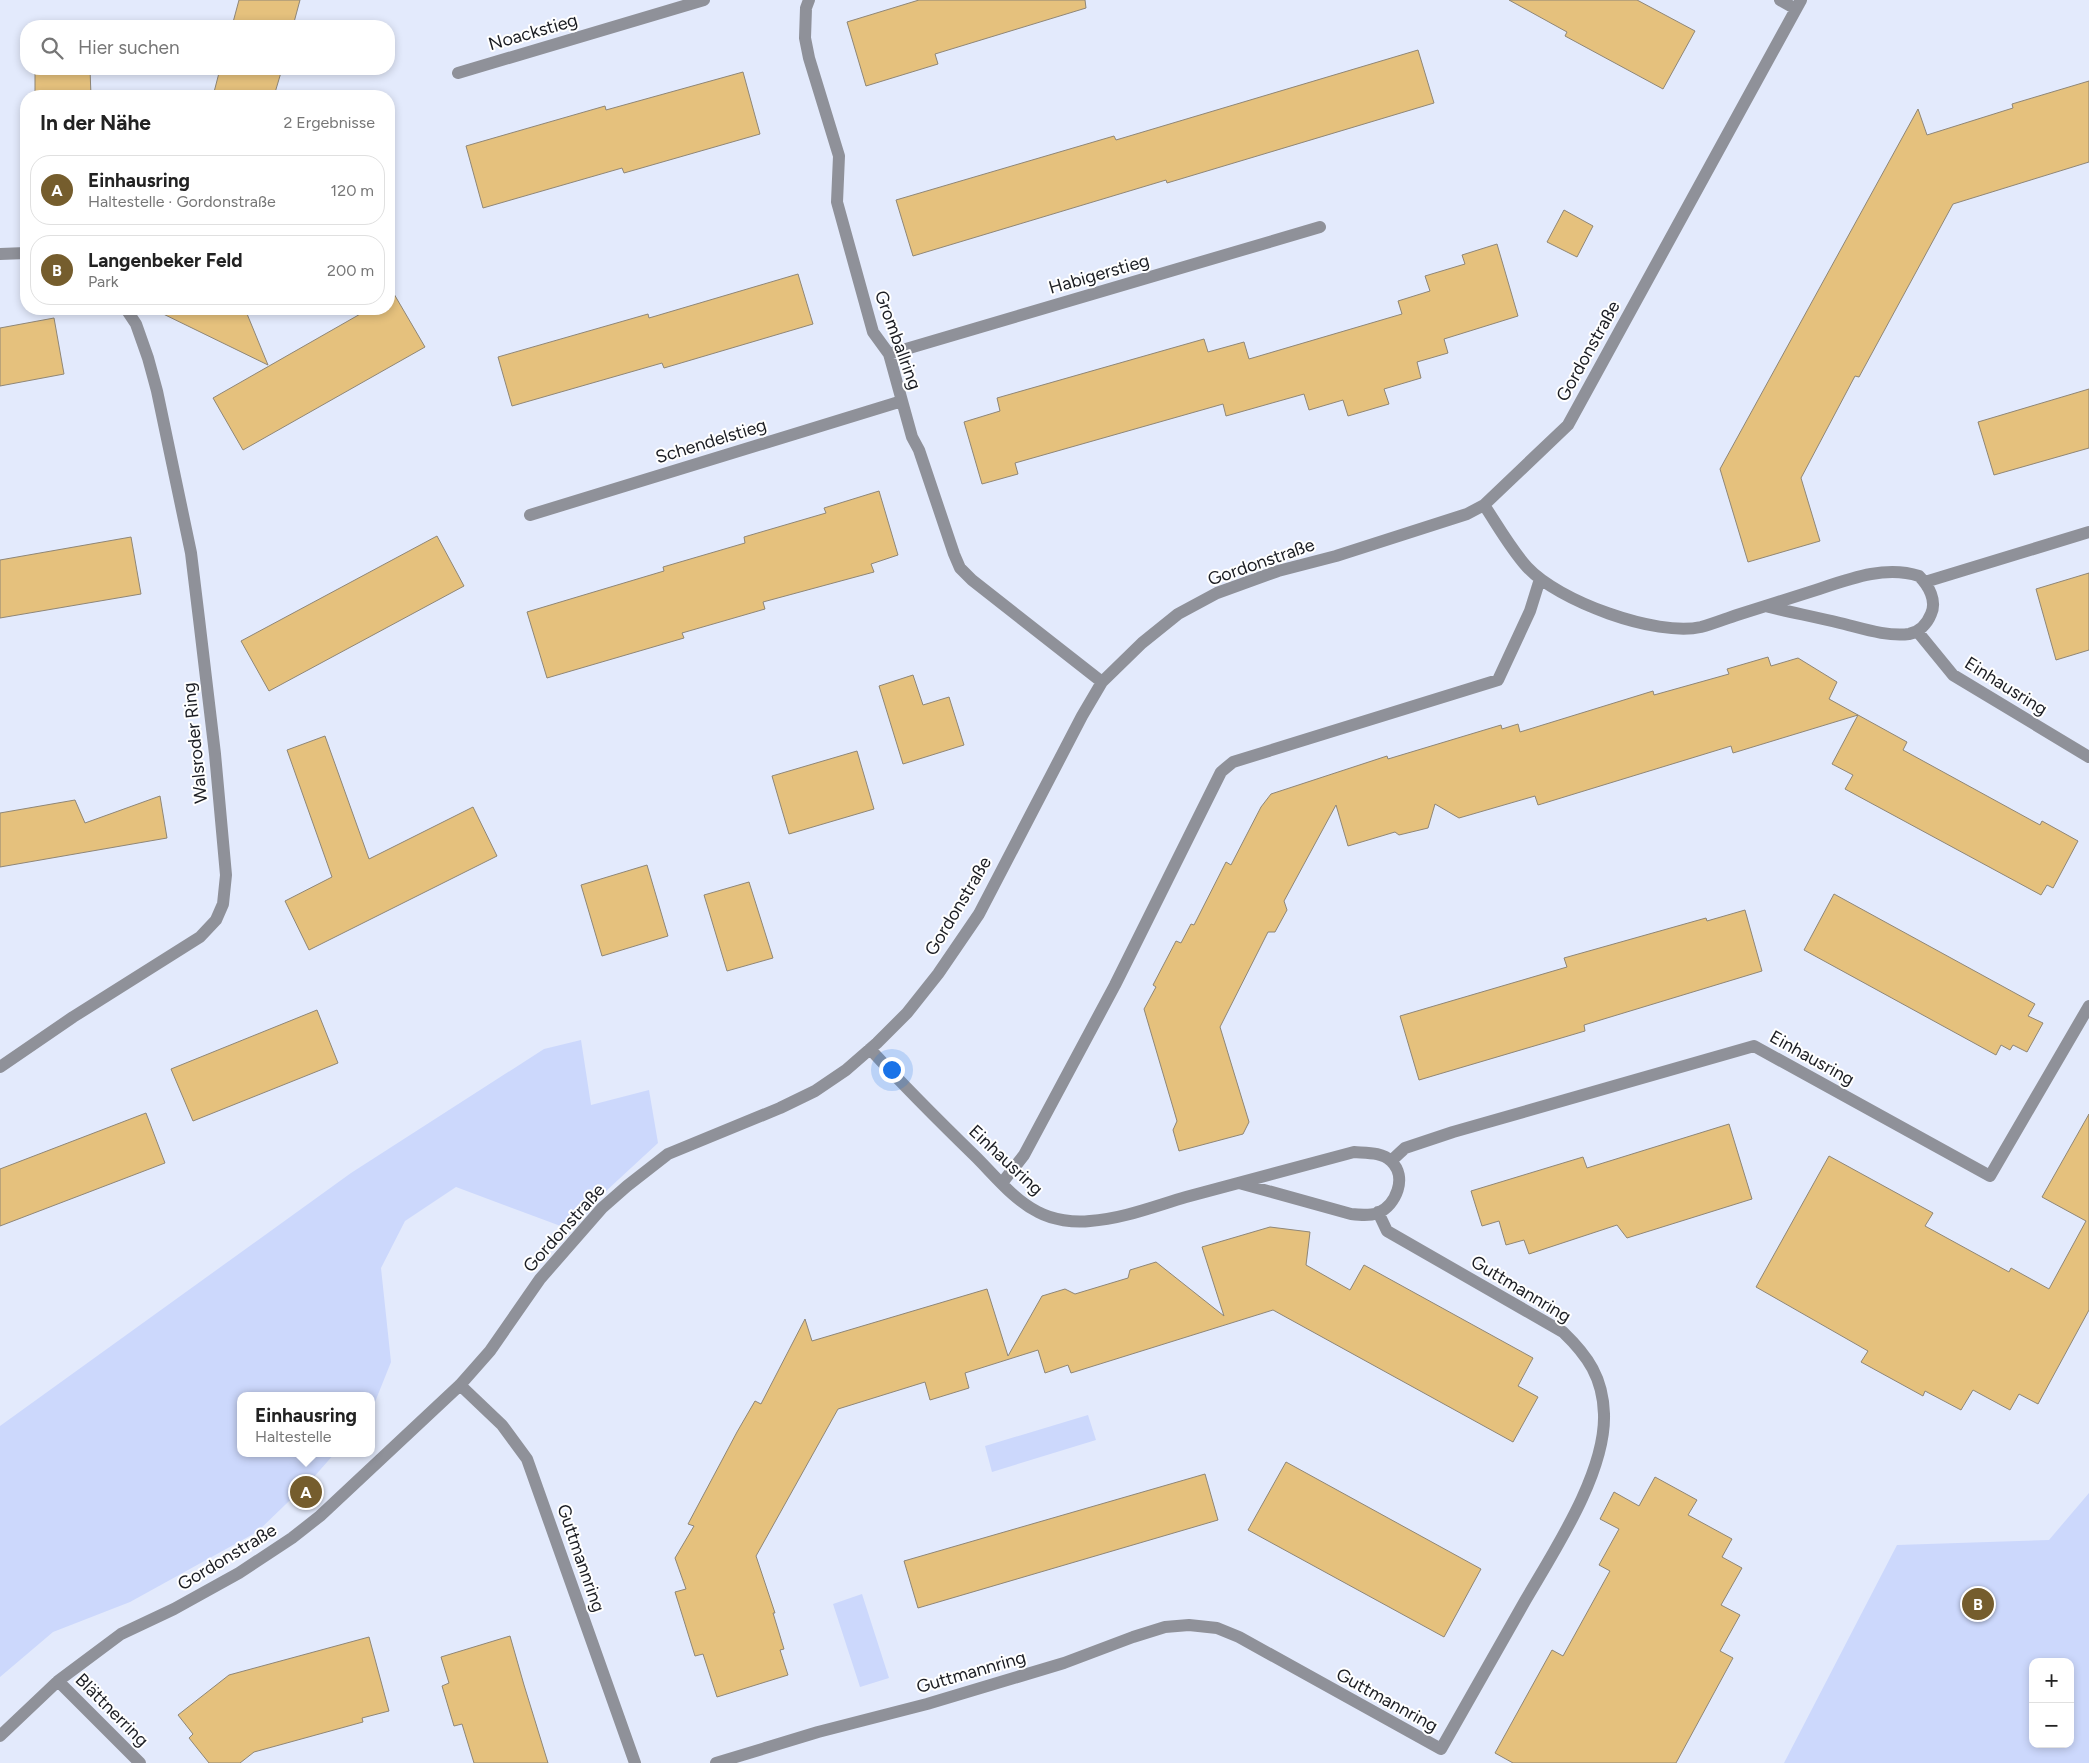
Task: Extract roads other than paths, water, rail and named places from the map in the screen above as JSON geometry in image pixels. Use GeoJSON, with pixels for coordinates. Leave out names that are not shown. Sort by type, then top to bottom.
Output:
{"type":"FeatureCollection","features":[{"type":"Feature","properties":{"kind":"street","name":"Noackstieg"},"geometry":{"type":"LineString","coordinates":[[458,72],[704,0]]}},
{"type":"Feature","properties":{"kind":"street","name":"Gromballring"},"geometry":{"type":"LineString","coordinates":[[809,0],[806,8],[805,38],[809,58],[839,156],[837,202],[873,332],[888,354],[912,437],[919,450],[960,568],[972,580],[1102,682]]}},
{"type":"Feature","properties":{"kind":"street"},"geometry":{"type":"LineString","coordinates":[[1780,0],[1799,4]]}},
{"type":"Feature","properties":{"kind":"street","name":"Gordonstraße"},"geometry":{"type":"LineString","coordinates":[[0,1736],[58,1681],[121,1634],[174,1609],[239,1573],[292,1538],[320,1516],[460,1384],[490,1351],[540,1279],[602,1208],[627,1186],[668,1154],[780,1108],[815,1091],[846,1070],[907,1013],[933,981],[979,914],[1082,716],[1102,682],[1142,643],[1178,614],[1217,593],[1278,572],[1443,523],[1484,505],[1568,424],[1799,4]]}},
{"type":"Feature","properties":{"kind":"street","name":"Habigerstieg"},"geometry":{"type":"LineString","coordinates":[[888,354],[1320,227]]}},
{"type":"Feature","properties":{"kind":"street"},"geometry":{"type":"LineString","coordinates":[[0,254],[20,253]]}},
{"type":"Feature","properties":{"kind":"street","name":"Walsroder Ring"},"geometry":{"type":"LineString","coordinates":[[0,1067],[73,1017],[200,937],[216,920],[223,904],[226,875],[216,763],[192,553],[157,391],[136,324],[130,315]]}},
{"type":"Feature","properties":{"kind":"street","name":"Schendelstieg"},"geometry":{"type":"LineString","coordinates":[[530,515],[902,401]]}},
{"type":"Feature","properties":{"kind":"street"},"geometry":{"type":"LineString","coordinates":[[1484,505],[1527,567],[1540,579],[1573,598],[1617,617],[1647,626],[1674,630],[1700,627],[1765,606],[1866,575],[1895,570],[1919,576],[1925,582],[1932,600],[1932,612],[1926,624],[1909,634],[1874,631],[1765,606]]}},
{"type":"Feature","properties":{"kind":"street"},"geometry":{"type":"LineString","coordinates":[[1925,582],[2089,532]]}},
{"type":"Feature","properties":{"kind":"street"},"geometry":{"type":"LineString","coordinates":[[1002,1183],[1024,1156],[1115,985],[1221,772],[1234,762],[1498,680],[1530,611],[1540,579]]}},
{"type":"Feature","properties":{"kind":"street","name":"Einhausring"},"geometry":{"type":"LineString","coordinates":[[1917,631],[1953,676],[2089,757]]}},
{"type":"Feature","properties":{"kind":"street","name":"Einhausring"},"geometry":{"type":"LineString","coordinates":[[870,1048],[908,1090],[1023,1202],[1039,1213],[1075,1222],[1121,1216],[1354,1152],[1370,1153],[1391,1161],[1406,1148],[1453,1132],[1754,1046],[1990,1176],[2089,1006]]}},
{"type":"Feature","properties":{"kind":"street"},"geometry":{"type":"LineString","coordinates":[[1239,1183],[1351,1214],[1366,1216],[1378,1212],[1391,1203],[1399,1186],[1395,1167],[1391,1161]]}},
{"type":"Feature","properties":{"kind":"street","name":"Guttmannring"},"geometry":{"type":"LineString","coordinates":[[716,1763],[818,1732],[927,1704],[1064,1663],[1132,1637],[1165,1628],[1189,1625],[1217,1628],[1239,1637],[1441,1749],[1576,1512],[1596,1464],[1602,1436],[1604,1407],[1602,1390],[1593,1369],[1583,1352],[1563,1332],[1386,1231],[1378,1212]]}},
{"type":"Feature","properties":{"kind":"street","name":"Guttmannring"},"geometry":{"type":"LineString","coordinates":[[460,1384],[502,1425],[527,1459],[635,1763]]}},
{"type":"Feature","properties":{"kind":"street","name":"Blättnerring"},"geometry":{"type":"LineString","coordinates":[[58,1681],[140,1763]]}},
{"type":"Feature","properties":{"kind":"place","name":"Einhausring"},"geometry":{"type":"Point","coordinates":[306,1492]}},
{"type":"Feature","properties":{"kind":"place","name":"Langenbeker Feld"},"geometry":{"type":"Point","coordinates":[1978,1604]}}]}
